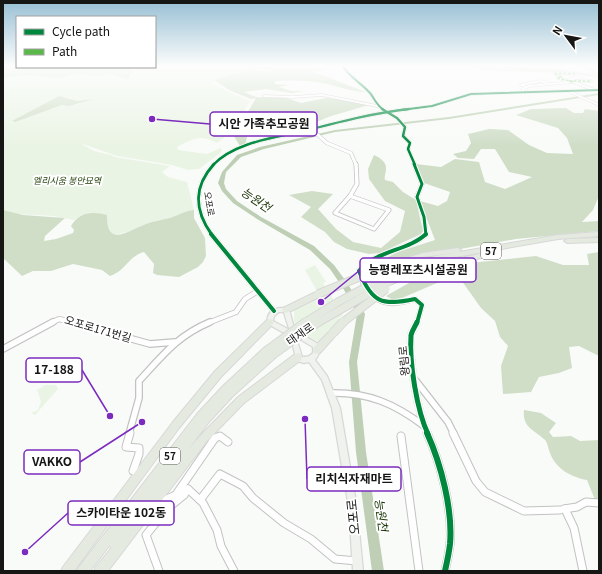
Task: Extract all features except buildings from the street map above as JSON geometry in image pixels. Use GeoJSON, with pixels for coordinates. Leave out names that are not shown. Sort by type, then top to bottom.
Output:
{"type":"FeatureCollection","features":[{"type":"Feature","properties":{"kind":"highway","name":"태재로"},"geometry":{"type":"LineString","coordinates":[[83,571],[200,417],[226,389],[270,352],[344,306],[385,283],[437,258],[558,237],[599,234]]}},
{"type":"Feature","properties":{"kind":"highway","name":"태재로"},"geometry":{"type":"LineString","coordinates":[[494,249],[561,241],[599,239]]}},
{"type":"Feature","properties":{"kind":"highway"},"geometry":{"type":"LineString","coordinates":[[286,310],[318,294],[379,269],[436,252],[494,249]]}},
{"type":"Feature","properties":{"kind":"highway"},"geometry":{"type":"LineString","coordinates":[[317,350],[346,319],[385,283],[494,249]]}},
{"type":"Feature","properties":{"kind":"highway"},"geometry":{"type":"LineString","coordinates":[[68,571],[181,419],[218,374],[270,322]]}},
{"type":"Feature","properties":{"kind":"highway","name":"태재로"},"geometry":{"type":"LineString","coordinates":[[88,571],[206,419],[270,352]]}},
{"type":"Feature","properties":{"kind":"highway"},"geometry":{"type":"LineString","coordinates":[[100,571],[204,438],[241,400],[298,357]]}},
{"type":"Feature","properties":{"kind":"main road"},"geometry":{"type":"LineString","coordinates":[[286,310],[290,316],[290,324],[298,336],[310,342],[317,350],[316,354],[311,360],[306,361],[298,357],[295,342],[286,331],[270,322],[271,315],[274,311],[286,310]]}},
{"type":"Feature","properties":{"kind":"main road","name":"오포로"},"geometry":{"type":"LineString","coordinates":[[311,360],[325,378],[336,408],[350,494],[358,571]]}},
{"type":"Feature","properties":{"kind":"street"},"geometry":{"type":"LineString","coordinates":[[369,92],[377,106]]}},
{"type":"Feature","properties":{"kind":"street","name":"오포로"},"geometry":{"type":"LineString","coordinates":[[274,311],[211,234],[203,220],[198,197],[199,186],[204,175],[213,164],[233,150],[385,112],[432,106],[475,94],[510,92]]}},
{"type":"Feature","properties":{"kind":"street"},"geometry":{"type":"LineString","coordinates":[[570,92],[599,105]]}},
{"type":"Feature","properties":{"kind":"street"},"geometry":{"type":"LineString","coordinates":[[264,96],[308,97],[322,94],[377,106],[385,112]]}},
{"type":"Feature","properties":{"kind":"street","name":"왕림로"},"geometry":{"type":"LineString","coordinates":[[385,112],[397,118],[405,127],[403,136],[410,143],[408,149],[422,184],[417,198],[424,217],[426,235],[402,248],[365,263],[359,271],[366,289],[377,301],[392,304],[416,299],[422,305],[420,317],[411,335],[414,379],[424,426],[438,458],[450,521],[450,544],[445,571]]}},
{"type":"Feature","properties":{"kind":"street"},"geometry":{"type":"LineString","coordinates":[[312,130],[327,143],[351,153],[356,162],[357,184],[350,196],[335,212],[374,228],[389,210],[350,196]]}},
{"type":"Feature","properties":{"kind":"street","name":"오포로171번길"},"geometry":{"type":"LineString","coordinates":[[133,471],[139,454],[139,448],[126,446],[139,398],[139,381],[175,342],[194,329],[236,312],[245,299],[258,291]]}},
{"type":"Feature","properties":{"kind":"street","name":"오포로171번길"},"geometry":{"type":"LineString","coordinates":[[3,349],[59,319],[150,344],[175,342]]}},
{"type":"Feature","properties":{"kind":"street"},"geometry":{"type":"LineString","coordinates":[[414,379],[448,422],[476,481],[485,492],[524,511],[561,510],[577,507],[586,502],[599,503]]}},
{"type":"Feature","properties":{"kind":"street"},"geometry":{"type":"LineString","coordinates":[[330,393],[344,392],[380,401],[401,409],[424,426]]}},
{"type":"Feature","properties":{"kind":"street"},"geometry":{"type":"LineString","coordinates":[[165,500],[172,499],[177,493],[215,438],[220,436],[228,442]]}},
{"type":"Feature","properties":{"kind":"street"},"geometry":{"type":"LineString","coordinates":[[401,436],[419,571]]}},
{"type":"Feature","properties":{"kind":"street"},"geometry":{"type":"LineString","coordinates":[[200,500],[220,474],[226,476],[243,486],[253,498],[284,523],[311,539],[335,559],[357,561]]}},
{"type":"Feature","properties":{"kind":"street"},"geometry":{"type":"LineString","coordinates":[[177,493],[188,489]]}},
{"type":"Feature","properties":{"kind":"street"},"geometry":{"type":"LineString","coordinates":[[188,489],[200,500],[217,530],[221,546],[234,571]]}},
{"type":"Feature","properties":{"kind":"street"},"geometry":{"type":"LineString","coordinates":[[159,571],[146,535],[168,508],[184,495],[188,489]]}},
{"type":"Feature","properties":{"kind":"street"},"geometry":{"type":"LineString","coordinates":[[561,510],[574,528],[583,571]]}},
{"type":"Feature","properties":{"kind":"green space","name":"엘리시움 봉안묘역"},"geometry":{"type":"Polygon","coordinates":[[[3,92],[229,92],[250,101],[234,130],[217,143],[211,140],[197,138],[177,147],[178,150],[207,154],[221,148],[222,152],[199,169],[188,170],[172,165],[117,156],[80,143],[94,151],[115,157],[170,166],[162,172],[168,177],[187,182],[194,210],[184,212],[171,218],[149,223],[121,234],[115,234],[110,232],[107,228],[107,219],[82,215],[74,220],[54,216],[16,214],[3,210],[3,92]],[[59,96],[9,123],[62,105],[70,106],[93,99],[77,101],[59,96]]]}},
{"type":"Feature","properties":{"kind":"green space"},"geometry":{"type":"Polygon","coordinates":[[[233,92],[246,92],[244,92],[256,97],[287,98],[301,103],[326,98],[342,99],[369,105],[331,116],[309,125],[295,119],[281,116],[271,118],[271,121],[291,125],[296,130],[280,135],[268,130],[252,131],[248,133],[245,145],[240,146],[232,133],[242,122],[256,98],[251,99],[233,92]]]}},
{"type":"Feature","properties":{"kind":"green space"},"geometry":{"type":"Polygon","coordinates":[[[59,96],[77,101],[94,99],[69,106],[62,105],[15,122],[12,121],[59,96]]]}},
{"type":"Feature","properties":{"kind":"green space"},"geometry":{"type":"Polygon","coordinates":[[[566,108],[574,113],[583,113],[585,109],[599,111],[599,196],[593,210],[582,222],[599,221],[599,231],[516,239],[455,250],[435,251],[372,269],[372,265],[398,252],[435,240],[420,201],[438,206],[447,201],[450,192],[424,183],[416,164],[441,167],[455,159],[479,162],[485,182],[505,189],[532,177],[509,172],[495,149],[481,149],[474,159],[458,158],[453,154],[466,151],[471,143],[468,134],[489,129],[508,130],[529,145],[547,153],[573,154],[567,138],[558,128],[516,115],[531,109],[566,108]]]}},
{"type":"Feature","properties":{"kind":"green space"},"geometry":{"type":"Polygon","coordinates":[[[374,155],[380,158],[386,166],[385,180],[393,182],[403,192],[416,200],[423,231],[421,234],[380,253],[369,254],[347,249],[334,242],[325,232],[301,217],[311,207],[289,195],[312,191],[333,194],[318,209],[336,229],[353,242],[381,248],[400,232],[405,211],[385,201],[369,179],[368,169],[374,155]]]}},
{"type":"Feature","properties":{"kind":"green space"},"geometry":{"type":"Polygon","coordinates":[[[3,210],[23,215],[65,218],[45,236],[44,241],[56,239],[73,233],[74,230],[71,226],[74,221],[86,214],[96,213],[107,215],[110,232],[120,234],[149,223],[194,210],[194,218],[205,238],[206,256],[198,267],[179,277],[157,275],[153,273],[154,264],[144,252],[138,254],[120,270],[110,276],[102,270],[73,264],[51,271],[33,271],[22,276],[3,258],[3,210]]]}},
{"type":"Feature","properties":{"kind":"green space"},"geometry":{"type":"Polygon","coordinates":[[[599,252],[599,356],[579,346],[569,347],[572,368],[559,373],[539,377],[531,392],[503,394],[501,366],[508,346],[500,337],[495,321],[481,308],[459,277],[437,283],[395,301],[386,296],[430,271],[461,264],[536,256],[563,265],[589,265],[587,254],[599,252]]]}},
{"type":"Feature","properties":{"kind":"green space"},"geometry":{"type":"Polygon","coordinates":[[[315,265],[326,282],[323,283],[343,315],[319,342],[308,337],[294,322],[294,309],[320,296],[305,270],[315,265]]]}},
{"type":"Feature","properties":{"kind":"green space"},"geometry":{"type":"Polygon","coordinates":[[[45,385],[56,385],[58,389],[35,415],[31,413],[38,410],[41,401],[37,390],[45,385]]]}},
{"type":"Feature","properties":{"kind":"green space"},"geometry":{"type":"Polygon","coordinates":[[[524,410],[541,413],[556,423],[549,432],[553,437],[571,436],[580,441],[599,440],[599,499],[595,500],[587,480],[575,477],[556,464],[545,440],[527,424],[524,416],[524,410]]]}},
{"type":"Feature","properties":{"kind":"waterway","name":"능원천"},"geometry":{"type":"LineString","coordinates":[[378,571],[361,452],[353,362],[361,314],[346,286],[332,267],[312,248],[259,218],[235,202],[224,190],[221,183],[224,172],[239,156],[262,148],[335,131],[449,118],[599,94]]}},
{"type":"Feature","properties":{"kind":"cycle path"},"geometry":{"type":"LineString","coordinates":[[369,92],[377,106],[397,118],[405,127],[403,136],[410,143],[408,149],[422,184],[417,197],[424,217],[426,235],[402,248],[365,263],[359,271],[368,291],[379,301],[394,303],[415,299],[422,305],[420,317],[411,335],[414,379],[424,426],[438,458],[450,521],[450,544],[445,571]]}},
{"type":"Feature","properties":{"kind":"cycle path"},"geometry":{"type":"LineString","coordinates":[[274,311],[211,234],[203,220],[198,197],[199,186],[204,175],[220,158],[238,149],[260,142],[376,113],[432,106],[471,94],[542,92]]}},
{"type":"Feature","properties":{"kind":"place","name":"시안 가족추모공원"},"geometry":{"type":"Point","coordinates":[152,119]}},
{"type":"Feature","properties":{"kind":"place","name":"능평레포츠시설공원"},"geometry":{"type":"Point","coordinates":[321,302]}},
{"type":"Feature","properties":{"kind":"place","name":"17-188"},"geometry":{"type":"Point","coordinates":[110,416]}},
{"type":"Feature","properties":{"kind":"place","name":"리치식자재마트"},"geometry":{"type":"Point","coordinates":[305,419]}},
{"type":"Feature","properties":{"kind":"place","name":"VAKKO"},"geometry":{"type":"Point","coordinates":[142,422]}},
{"type":"Feature","properties":{"kind":"place","name":"스카이타운 102동"},"geometry":{"type":"Point","coordinates":[25,552]}}]}
